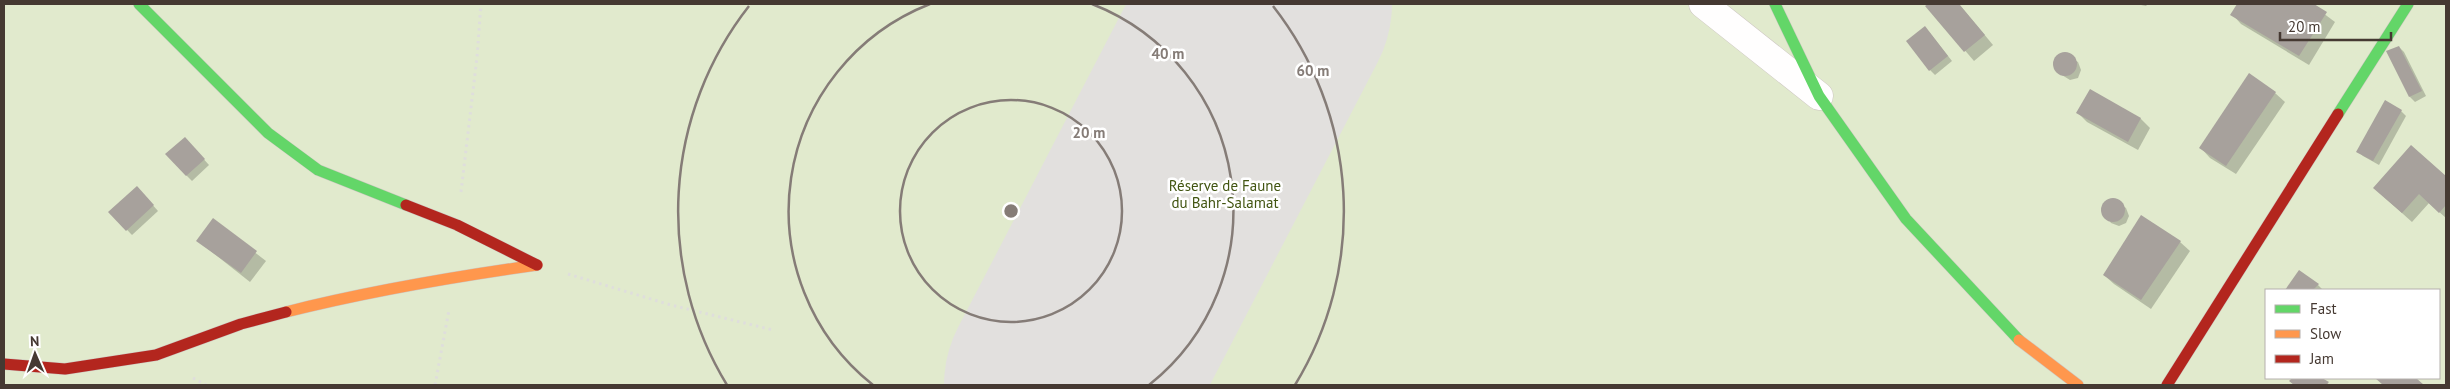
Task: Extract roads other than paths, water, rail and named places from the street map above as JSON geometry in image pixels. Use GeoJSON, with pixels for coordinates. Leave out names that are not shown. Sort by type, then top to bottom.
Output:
{"type":"FeatureCollection","features":[{"type":"Feature","properties":{"kind":"street"},"geometry":{"type":"LineString","coordinates":[[4,364],[65,369],[156,355],[241,324],[350,296],[456,276],[537,265],[457,225],[318,170],[268,133],[139,4]]}},
{"type":"Feature","properties":{"kind":"street"},"geometry":{"type":"LineString","coordinates":[[1703,4],[1820,96]]}},
{"type":"Feature","properties":{"kind":"street"},"geometry":{"type":"LineString","coordinates":[[1775,4],[1820,96],[1906,219],[2014,336],[2078,385]]}},
{"type":"Feature","properties":{"kind":"street"},"geometry":{"type":"LineString","coordinates":[[2167,385],[2408,4]]}},
{"type":"Feature","properties":{"kind":"park label","name":"Réserve de Faune du Bahr-Salamat"},"geometry":{"type":"Point","coordinates":[1225,194]}}]}
